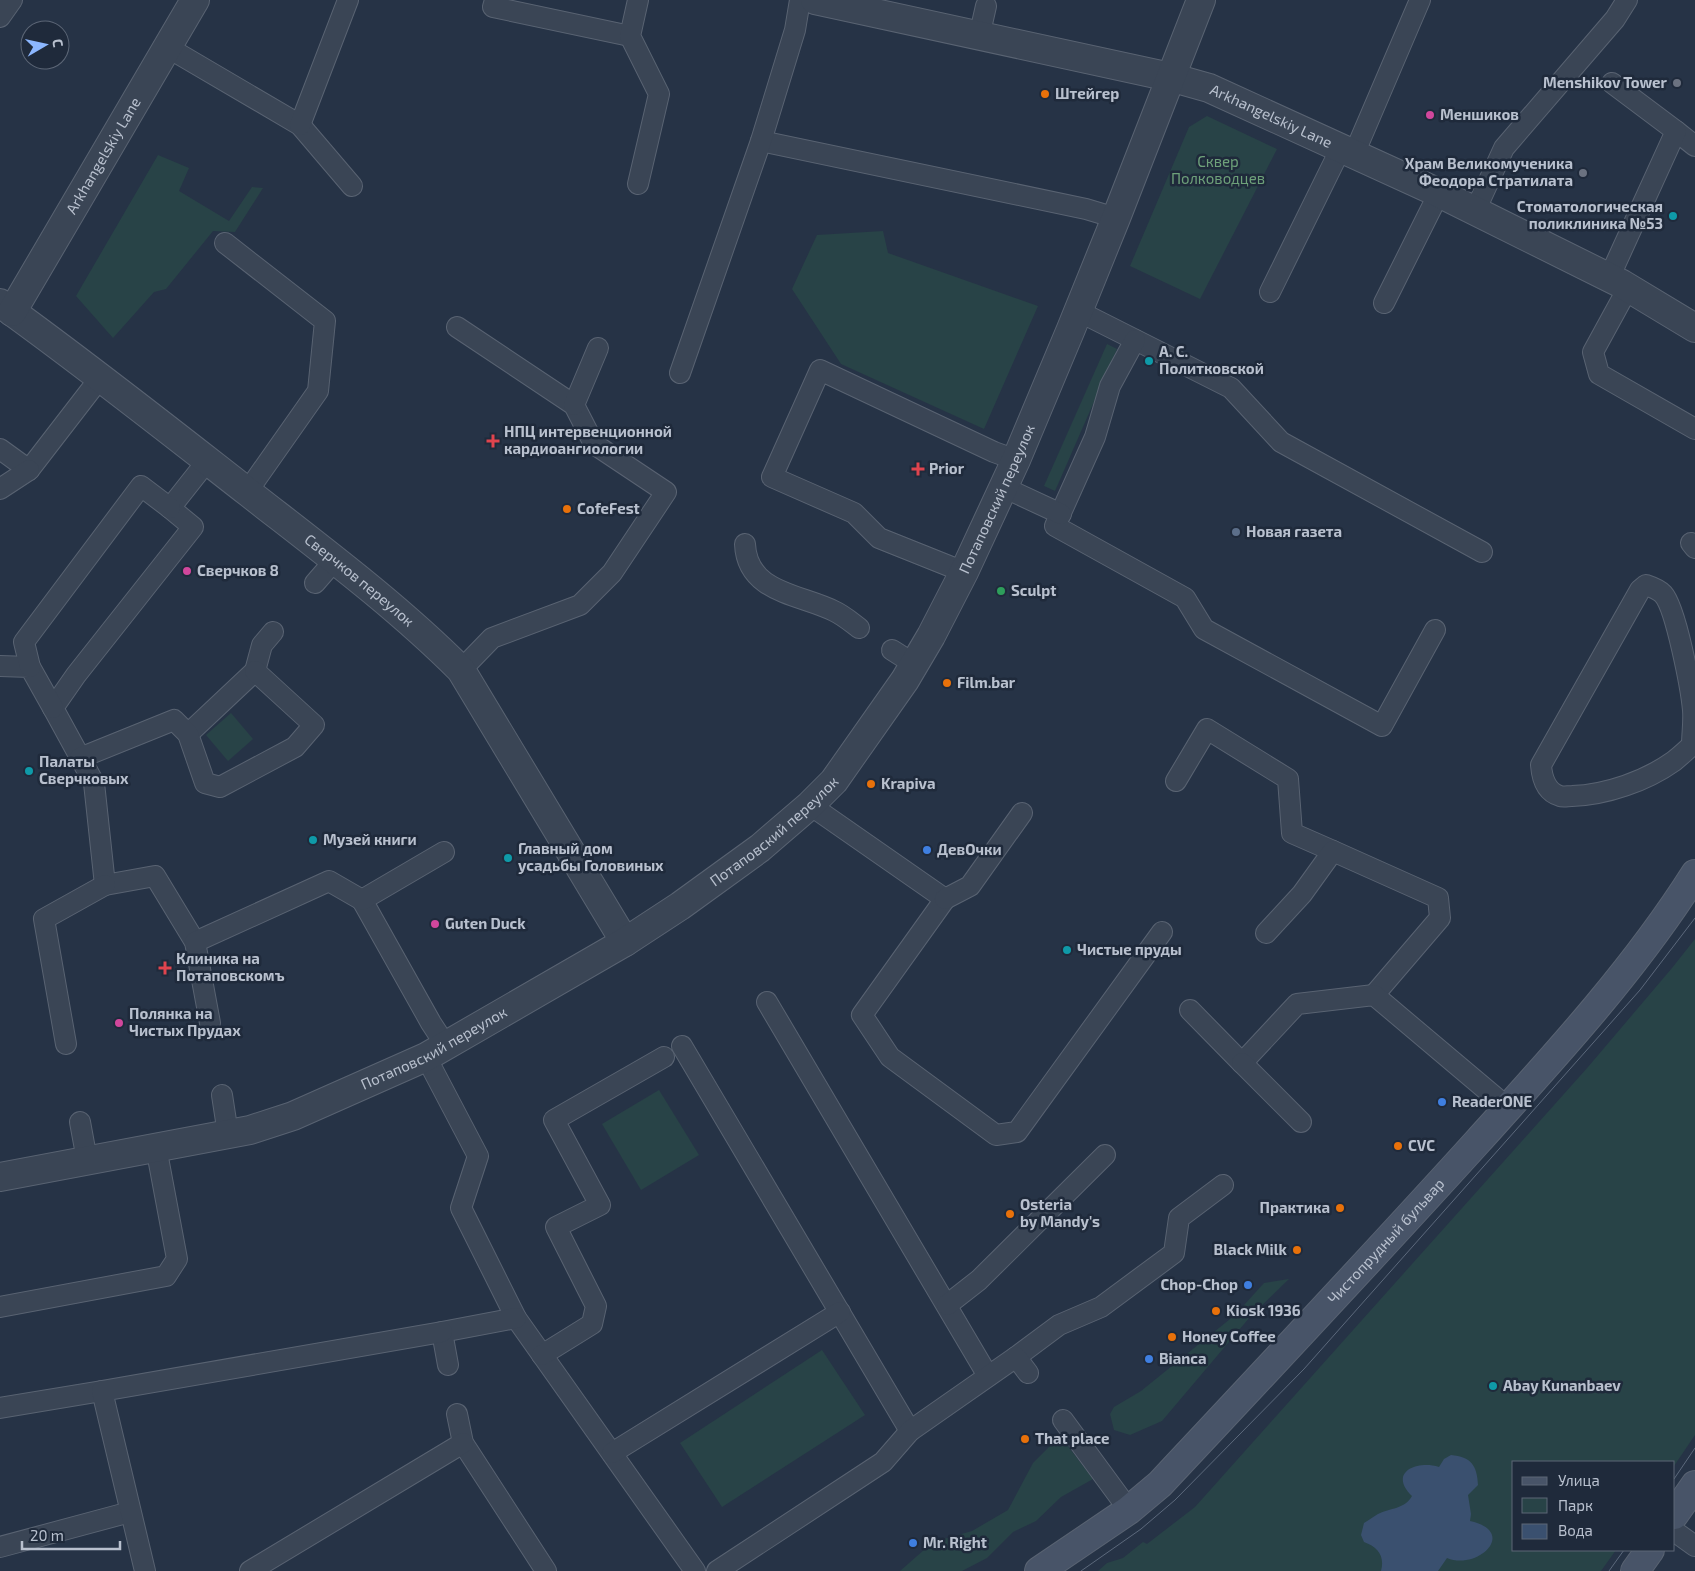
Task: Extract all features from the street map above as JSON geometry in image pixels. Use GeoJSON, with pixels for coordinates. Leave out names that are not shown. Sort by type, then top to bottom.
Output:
{"type":"FeatureCollection","features":[{"type":"Feature","properties":{"kind":"main road","name":"Чистопрудный бульвар"},"geometry":{"type":"LineString","coordinates":[[1039,1571],[1129,1510],[1167,1477],[1508,1108],[1616,983],[1675,906],[1695,874]]}},
{"type":"Feature","properties":{"kind":"main road"},"geometry":{"type":"LineString","coordinates":[[1675,1514],[1695,1485]]}},
{"type":"Feature","properties":{"kind":"main road"},"geometry":{"type":"LineString","coordinates":[[1636,1571],[1649,1551]]}},
{"type":"Feature","properties":{"kind":"street","name":"Arkhangelskiy Lane"},"geometry":{"type":"LineString","coordinates":[[6,307],[167,47],[194,0]]}},
{"type":"Feature","properties":{"kind":"street","name":"Arkhangelskiy Lane"},"geometry":{"type":"LineString","coordinates":[[815,0],[1170,77],[1210,88],[1475,211],[1619,283],[1695,328]]}},
{"type":"Feature","properties":{"kind":"street","name":"Потаповский переулок"},"geometry":{"type":"LineString","coordinates":[[0,1177],[250,1130],[293,1116],[436,1052],[625,942],[680,906],[760,848],[810,805],[834,781],[905,680],[903,657],[964,572],[1016,460],[1078,311],[1201,0]]}},
{"type":"Feature","properties":{"kind":"street","name":"Сверчков переулок"},"geometry":{"type":"LineString","coordinates":[[6,307],[208,460],[335,560],[433,642],[461,670],[625,942]]}},
{"type":"Feature","properties":{"kind":"lane"},"geometry":{"type":"LineString","coordinates":[[0,17],[12,0]]}},
{"type":"Feature","properties":{"kind":"lane"},"geometry":{"type":"LineString","coordinates":[[300,125],[348,0]]}},
{"type":"Feature","properties":{"kind":"lane"},"geometry":{"type":"LineString","coordinates":[[495,0],[493,7],[630,36]]}},
{"type":"Feature","properties":{"kind":"lane"},"geometry":{"type":"LineString","coordinates":[[638,0],[630,36],[659,94],[638,184]]}},
{"type":"Feature","properties":{"kind":"lane"},"geometry":{"type":"LineString","coordinates":[[680,373],[761,141],[795,30],[800,0]]}},
{"type":"Feature","properties":{"kind":"lane"},"geometry":{"type":"LineString","coordinates":[[1475,211],[1504,148],[1615,19],[1628,0]]}},
{"type":"Feature","properties":{"kind":"lane"},"geometry":{"type":"LineString","coordinates":[[1270,292],[1348,151],[1414,2]]}},
{"type":"Feature","properties":{"kind":"lane"},"geometry":{"type":"LineString","coordinates":[[979,37],[986,6]]}},
{"type":"Feature","properties":{"kind":"lane"},"geometry":{"type":"LineString","coordinates":[[167,47],[300,125],[352,186]]}},
{"type":"Feature","properties":{"kind":"lane"},"geometry":{"type":"LineString","coordinates":[[1612,83],[1695,146]]}},
{"type":"Feature","properties":{"kind":"lane"},"geometry":{"type":"LineString","coordinates":[[1676,131],[1593,352],[1599,374],[1695,429]]}},
{"type":"Feature","properties":{"kind":"lane"},"geometry":{"type":"LineString","coordinates":[[761,141],[1086,209],[1116,218]]}},
{"type":"Feature","properties":{"kind":"lane"},"geometry":{"type":"LineString","coordinates":[[1384,303],[1438,193]]}},
{"type":"Feature","properties":{"kind":"lane"},"geometry":{"type":"LineString","coordinates":[[225,243],[324,320],[318,391],[247,492]]}},
{"type":"Feature","properties":{"kind":"lane"},"geometry":{"type":"LineString","coordinates":[[1078,311],[1231,388],[1281,442],[1482,552]]}},
{"type":"Feature","properties":{"kind":"lane"},"geometry":{"type":"LineString","coordinates":[[456,327],[574,405],[594,444],[666,492],[612,573],[580,604],[492,638],[461,670]]}},
{"type":"Feature","properties":{"kind":"lane"},"geometry":{"type":"LineString","coordinates":[[1135,340],[1110,386],[1095,437],[1055,526],[1185,598],[1204,629],[1382,726],[1435,630]]}},
{"type":"Feature","properties":{"kind":"lane"},"geometry":{"type":"LineString","coordinates":[[574,405],[598,348]]}},
{"type":"Feature","properties":{"kind":"lane"},"geometry":{"type":"LineString","coordinates":[[964,572],[879,538],[854,513],[772,477],[820,370],[994,452],[1016,460]]}},
{"type":"Feature","properties":{"kind":"lane"},"geometry":{"type":"LineString","coordinates":[[0,489],[29,470],[100,378]]}},
{"type":"Feature","properties":{"kind":"lane"},"geometry":{"type":"LineString","coordinates":[[0,449],[29,470]]}},
{"type":"Feature","properties":{"kind":"lane"},"geometry":{"type":"LineString","coordinates":[[170,508],[208,460]]}},
{"type":"Feature","properties":{"kind":"lane"},"geometry":{"type":"LineString","coordinates":[[53,708],[76,675],[193,527],[141,486],[24,642],[30,667],[94,783],[105,884]]}},
{"type":"Feature","properties":{"kind":"lane"},"geometry":{"type":"LineString","coordinates":[[1003,487],[1061,514]]}},
{"type":"Feature","properties":{"kind":"lane"},"geometry":{"type":"LineString","coordinates":[[746,544],[746,552],[752,569],[764,582],[782,593],[834,611],[859,628]]}},
{"type":"Feature","properties":{"kind":"lane"},"geometry":{"type":"LineString","coordinates":[[315,583],[335,560]]}},
{"type":"Feature","properties":{"kind":"lane"},"geometry":{"type":"LineString","coordinates":[[1646,585],[1664,595],[1670,609],[1683,656],[1693,712],[1693,746],[1674,761],[1646,777],[1617,788],[1584,795],[1560,796],[1549,789],[1542,777],[1541,765],[1640,590],[1646,585]]}},
{"type":"Feature","properties":{"kind":"lane"},"geometry":{"type":"LineString","coordinates":[[188,734],[255,672],[262,645],[273,632]]}},
{"type":"Feature","properties":{"kind":"lane"},"geometry":{"type":"LineString","coordinates":[[0,666],[30,667]]}},
{"type":"Feature","properties":{"kind":"lane"},"geometry":{"type":"LineString","coordinates":[[80,758],[174,720],[188,734],[205,782],[220,787],[295,747],[314,725],[255,672]]}},
{"type":"Feature","properties":{"kind":"lane"},"geometry":{"type":"LineString","coordinates":[[1176,781],[1207,729],[1288,779],[1292,833],[1438,898],[1440,918],[1374,995],[1297,1004],[1242,1063]]}},
{"type":"Feature","properties":{"kind":"lane"},"geometry":{"type":"LineString","coordinates":[[810,805],[945,899]]}},
{"type":"Feature","properties":{"kind":"lane"},"geometry":{"type":"LineString","coordinates":[[1022,813],[970,886],[945,899],[862,1015],[890,1057],[996,1135],[1017,1132],[1162,932]]}},
{"type":"Feature","properties":{"kind":"lane"},"geometry":{"type":"LineString","coordinates":[[1266,932],[1302,894],[1333,851]]}},
{"type":"Feature","properties":{"kind":"lane"},"geometry":{"type":"LineString","coordinates":[[362,900],[444,852]]}},
{"type":"Feature","properties":{"kind":"lane"},"geometry":{"type":"LineString","coordinates":[[66,1044],[44,919],[105,884],[155,876],[195,942],[210,1023]]}},
{"type":"Feature","properties":{"kind":"lane"},"geometry":{"type":"LineString","coordinates":[[195,942],[329,881],[362,900],[436,1052],[478,1156],[461,1208],[516,1318],[694,1571]]}},
{"type":"Feature","properties":{"kind":"lane"},"geometry":{"type":"LineString","coordinates":[[1374,995],[1508,1108]]}},
{"type":"Feature","properties":{"kind":"lane"},"geometry":{"type":"LineString","coordinates":[[767,1002],[988,1376]]}},
{"type":"Feature","properties":{"kind":"lane"},"geometry":{"type":"LineString","coordinates":[[1190,1010],[1301,1122]]}},
{"type":"Feature","properties":{"kind":"lane"},"geometry":{"type":"LineString","coordinates":[[682,1046],[910,1431]]}},
{"type":"Feature","properties":{"kind":"lane"},"geometry":{"type":"LineString","coordinates":[[542,1355],[592,1324],[596,1306],[556,1227],[600,1205],[554,1120],[664,1057]]}},
{"type":"Feature","properties":{"kind":"lane"},"geometry":{"type":"LineString","coordinates":[[222,1095],[228,1134]]}},
{"type":"Feature","properties":{"kind":"lane"},"geometry":{"type":"LineString","coordinates":[[80,1122],[87,1160]]}},
{"type":"Feature","properties":{"kind":"lane"},"geometry":{"type":"LineString","coordinates":[[0,1307],[166,1276],[177,1259],[156,1147]]}},
{"type":"Feature","properties":{"kind":"lane"},"geometry":{"type":"LineString","coordinates":[[947,1305],[979,1280],[1105,1155]]}},
{"type":"Feature","properties":{"kind":"lane"},"geometry":{"type":"LineString","coordinates":[[717,1571],[883,1462],[910,1431],[1059,1325],[1101,1307],[1174,1253],[1179,1218],[1223,1185]]}},
{"type":"Feature","properties":{"kind":"lane"},"geometry":{"type":"LineString","coordinates":[[612,1454],[840,1312]]}},
{"type":"Feature","properties":{"kind":"lane"},"geometry":{"type":"LineString","coordinates":[[0,1408],[516,1318]]}},
{"type":"Feature","properties":{"kind":"lane"},"geometry":{"type":"LineString","coordinates":[[442,1332],[448,1365]]}},
{"type":"Feature","properties":{"kind":"lane"},"geometry":{"type":"LineString","coordinates":[[1016,1357],[1028,1373]]}},
{"type":"Feature","properties":{"kind":"lane"},"geometry":{"type":"LineString","coordinates":[[102,1391],[145,1571]]}},
{"type":"Feature","properties":{"kind":"lane"},"geometry":{"type":"LineString","coordinates":[[457,1414],[463,1442],[546,1571]]}},
{"type":"Feature","properties":{"kind":"lane"},"geometry":{"type":"LineString","coordinates":[[1063,1420],[1129,1510]]}},
{"type":"Feature","properties":{"kind":"lane"},"geometry":{"type":"LineString","coordinates":[[250,1571],[463,1442]]}},
{"type":"Feature","properties":{"kind":"lane"},"geometry":{"type":"LineString","coordinates":[[0,1547],[130,1512]]}},
{"type":"Feature","properties":{"kind":"lane"},"geometry":{"type":"LineString","coordinates":[[1675,1532],[1695,1546]]}},
{"type":"Feature","properties":{"kind":"green space","name":"Сквер Полководцев"},"geometry":{"type":"Polygon","coordinates":[[[1207,116],[1277,149],[1200,299],[1130,266],[1189,127],[1207,116]]]}},
{"type":"Feature","properties":{"kind":"green space"},"geometry":{"type":"Polygon","coordinates":[[[158,155],[189,168],[179,191],[229,221],[252,187],[263,188],[235,232],[213,231],[166,289],[154,292],[113,338],[76,296],[158,155]]]}},
{"type":"Feature","properties":{"kind":"green space"},"geometry":{"type":"Polygon","coordinates":[[[883,231],[888,253],[1038,306],[984,429],[841,364],[792,289],[817,235],[883,231]]]}},
{"type":"Feature","properties":{"kind":"green space"},"geometry":{"type":"Polygon","coordinates":[[[1107,344],[1117,349],[1055,491],[1044,486],[1107,344]]]}},
{"type":"Feature","properties":{"kind":"green space"},"geometry":{"type":"Polygon","coordinates":[[[231,713],[253,739],[228,761],[206,735],[231,713]]]}},
{"type":"Feature","properties":{"kind":"green space"},"geometry":{"type":"Polygon","coordinates":[[[1695,939],[1695,1435],[1675,1465],[1675,1461],[1512,1461],[1512,1551],[1615,1551],[1601,1571],[1098,1571],[1107,1563],[1123,1558],[1143,1542],[1147,1544],[1195,1507],[1588,1067],[1695,939]]]}},
{"type":"Feature","properties":{"kind":"green space"},"geometry":{"type":"Polygon","coordinates":[[[659,1090],[699,1155],[641,1190],[602,1124],[659,1090]]]}},
{"type":"Feature","properties":{"kind":"green space"},"geometry":{"type":"Polygon","coordinates":[[[1289,1279],[1250,1317],[1162,1421],[1130,1435],[1114,1430],[1110,1414],[1114,1407],[1141,1391],[1235,1315],[1264,1283],[1289,1279]]]}},
{"type":"Feature","properties":{"kind":"green space"},"geometry":{"type":"Polygon","coordinates":[[[822,1350],[865,1415],[722,1507],[680,1443],[822,1350]]]}},
{"type":"Feature","properties":{"kind":"green space"},"geometry":{"type":"Polygon","coordinates":[[[1060,1441],[1067,1445],[1093,1479],[1061,1497],[1036,1521],[1013,1532],[987,1558],[962,1571],[900,1571],[933,1542],[972,1531],[1008,1510],[1033,1463],[1052,1444],[1060,1441]]]}},
{"type":"Feature","properties":{"kind":"water"},"geometry":{"type":"Polygon","coordinates":[[[1451,1455],[1468,1460],[1472,1463],[1476,1472],[1478,1485],[1468,1495],[1471,1514],[1470,1521],[1484,1526],[1491,1533],[1492,1541],[1488,1548],[1480,1555],[1470,1559],[1459,1561],[1447,1558],[1438,1571],[1381,1571],[1382,1561],[1377,1549],[1364,1542],[1361,1535],[1364,1523],[1378,1514],[1401,1506],[1409,1500],[1412,1496],[1405,1488],[1403,1481],[1404,1475],[1408,1470],[1422,1465],[1439,1467],[1444,1459],[1451,1455]]]}},
{"type":"Feature","properties":{"kind":"tram line"},"geometry":{"type":"LineString","coordinates":[[1081,1571],[1141,1529],[1175,1500],[1304,1369],[1640,990],[1695,918]]}},
{"type":"Feature","properties":{"kind":"tram line"},"geometry":{"type":"LineString","coordinates":[[1675,1478],[1695,1448]]}},
{"type":"Feature","properties":{"kind":"tram line"},"geometry":{"type":"LineString","coordinates":[[1609,1571],[1623,1551]]}},
{"type":"Feature","properties":{"kind":"place","name":"Menshikov Tower"},"geometry":{"type":"Point","coordinates":[1677,83]}},
{"type":"Feature","properties":{"kind":"place","name":"Штейгер"},"geometry":{"type":"Point","coordinates":[1045,94]}},
{"type":"Feature","properties":{"kind":"place","name":"Меншиков"},"geometry":{"type":"Point","coordinates":[1430,115]}},
{"type":"Feature","properties":{"kind":"place","name":"Храм Великомученика Феодора Стратилата"},"geometry":{"type":"Point","coordinates":[1583,173]}},
{"type":"Feature","properties":{"kind":"place","name":"Стоматологическая поликлиника №53"},"geometry":{"type":"Point","coordinates":[1673,216]}},
{"type":"Feature","properties":{"kind":"place","name":"А. С. Политковской"},"geometry":{"type":"Point","coordinates":[1149,361]}},
{"type":"Feature","properties":{"kind":"place","name":"НПЦ интервенционной кардиоангиологии"},"geometry":{"type":"Point","coordinates":[493,441]}},
{"type":"Feature","properties":{"kind":"place","name":"Prior"},"geometry":{"type":"Point","coordinates":[918,469]}},
{"type":"Feature","properties":{"kind":"place","name":"CofeFest"},"geometry":{"type":"Point","coordinates":[567,509]}},
{"type":"Feature","properties":{"kind":"place","name":"Новая газета"},"geometry":{"type":"Point","coordinates":[1236,532]}},
{"type":"Feature","properties":{"kind":"place","name":"Сверчков 8"},"geometry":{"type":"Point","coordinates":[187,571]}},
{"type":"Feature","properties":{"kind":"place","name":"Sculpt"},"geometry":{"type":"Point","coordinates":[1001,591]}},
{"type":"Feature","properties":{"kind":"place","name":"Film.bar"},"geometry":{"type":"Point","coordinates":[947,683]}},
{"type":"Feature","properties":{"kind":"place","name":"Палаты Сверчковых"},"geometry":{"type":"Point","coordinates":[29,771]}},
{"type":"Feature","properties":{"kind":"place","name":"Krapiva"},"geometry":{"type":"Point","coordinates":[871,784]}},
{"type":"Feature","properties":{"kind":"place","name":"Музей книги"},"geometry":{"type":"Point","coordinates":[313,840]}},
{"type":"Feature","properties":{"kind":"place","name":"ДевОчки"},"geometry":{"type":"Point","coordinates":[927,850]}},
{"type":"Feature","properties":{"kind":"place","name":"Главный дом усадьбы Головиных"},"geometry":{"type":"Point","coordinates":[508,858]}},
{"type":"Feature","properties":{"kind":"place","name":"Guten Duck"},"geometry":{"type":"Point","coordinates":[435,924]}},
{"type":"Feature","properties":{"kind":"place","name":"Чистые пруды"},"geometry":{"type":"Point","coordinates":[1067,950]}},
{"type":"Feature","properties":{"kind":"place","name":"Клиника на Потаповскомъ"},"geometry":{"type":"Point","coordinates":[165,968]}},
{"type":"Feature","properties":{"kind":"place","name":"Полянка на Чистых Прудах"},"geometry":{"type":"Point","coordinates":[119,1023]}},
{"type":"Feature","properties":{"kind":"place","name":"ReaderONE"},"geometry":{"type":"Point","coordinates":[1442,1102]}},
{"type":"Feature","properties":{"kind":"place","name":"CVC"},"geometry":{"type":"Point","coordinates":[1398,1146]}},
{"type":"Feature","properties":{"kind":"place","name":"Практика"},"geometry":{"type":"Point","coordinates":[1340,1208]}},
{"type":"Feature","properties":{"kind":"place","name":"Osteria by Mandy's"},"geometry":{"type":"Point","coordinates":[1010,1214]}},
{"type":"Feature","properties":{"kind":"place","name":"Black Milk"},"geometry":{"type":"Point","coordinates":[1297,1250]}},
{"type":"Feature","properties":{"kind":"place","name":"Chop-Chop"},"geometry":{"type":"Point","coordinates":[1248,1285]}},
{"type":"Feature","properties":{"kind":"place","name":"Kiosk 1936"},"geometry":{"type":"Point","coordinates":[1216,1311]}},
{"type":"Feature","properties":{"kind":"place","name":"Honey Coffee"},"geometry":{"type":"Point","coordinates":[1172,1337]}},
{"type":"Feature","properties":{"kind":"place","name":"Bianca"},"geometry":{"type":"Point","coordinates":[1149,1359]}},
{"type":"Feature","properties":{"kind":"place","name":"Abay Kunanbaev"},"geometry":{"type":"Point","coordinates":[1493,1386]}},
{"type":"Feature","properties":{"kind":"place","name":"That place"},"geometry":{"type":"Point","coordinates":[1025,1439]}},
{"type":"Feature","properties":{"kind":"place","name":"Mr. Right"},"geometry":{"type":"Point","coordinates":[913,1543]}}]}
